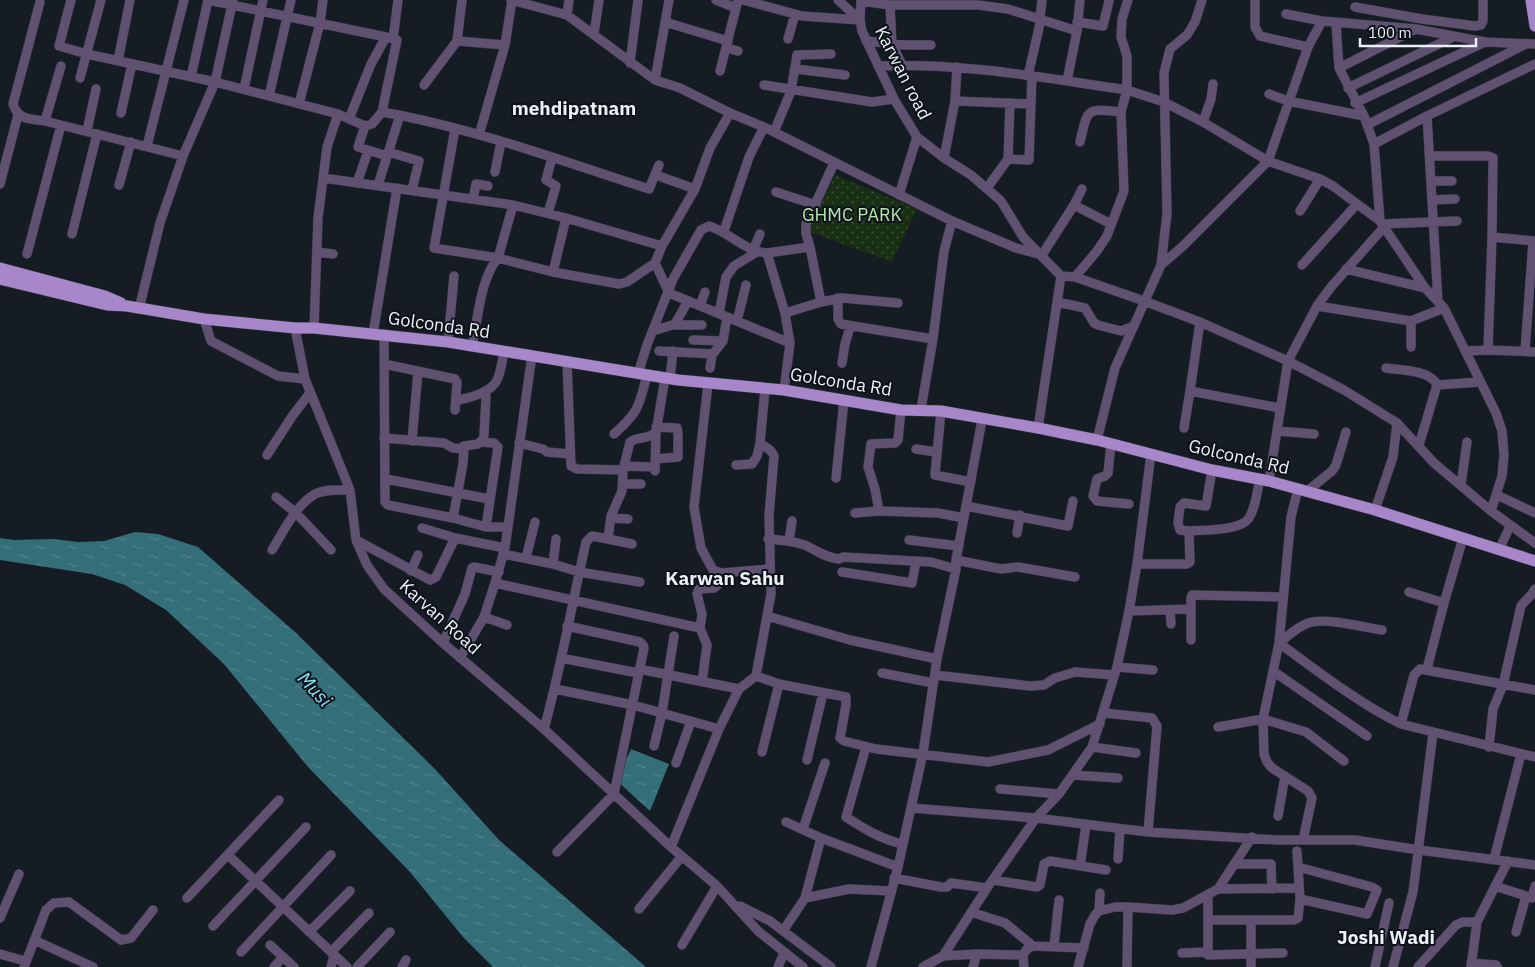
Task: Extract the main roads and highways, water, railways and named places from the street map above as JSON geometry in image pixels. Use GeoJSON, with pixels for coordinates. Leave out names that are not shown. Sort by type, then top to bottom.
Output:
{"type":"FeatureCollection","features":[{"type":"Feature","properties":{"kind":"main road"},"geometry":{"type":"LineString","coordinates":[[1532,1],[1535,26]]}},
{"type":"Feature","properties":{"kind":"main road","name":"Golconda Rd"},"geometry":{"type":"LineString","coordinates":[[0,268],[105,296],[139,309],[204,319],[448,342],[643,375],[708,384],[784,390],[901,410],[941,411],[982,420],[1038,428],[1096,440],[1212,470],[1265,480],[1375,510],[1535,560]]}},
{"type":"Feature","properties":{"kind":"main road","name":"Golconda Rd"},"geometry":{"type":"LineString","coordinates":[[0,279],[107,305],[127,306]]}},
{"type":"Feature","properties":{"kind":"water","name":"Musi"},"geometry":{"type":"Polygon","coordinates":[[[135,532],[158,534],[198,547],[294,631],[435,769],[499,840],[646,967],[493,967],[463,937],[410,872],[308,767],[224,664],[166,610],[125,585],[92,574],[0,560],[0,538],[14,540],[53,539],[78,542],[104,541],[135,532]]]}},
{"type":"Feature","properties":{"kind":"water"},"geometry":{"type":"Polygon","coordinates":[[[631,749],[669,764],[650,811],[617,781],[631,749]]]}},
{"type":"Feature","properties":{"kind":"district","name":"mehdipatnam"},"geometry":{"type":"Point","coordinates":[574,108]}},
{"type":"Feature","properties":{"kind":"district","name":"Karwan Sahu"},"geometry":{"type":"Point","coordinates":[725,578]}},
{"type":"Feature","properties":{"kind":"district","name":"Joshi Wadi"},"geometry":{"type":"Point","coordinates":[1386,937]}},
{"type":"Feature","properties":{"kind":"park label","name":"GHMC PARK"},"geometry":{"type":"Point","coordinates":[852,215]}}]}
